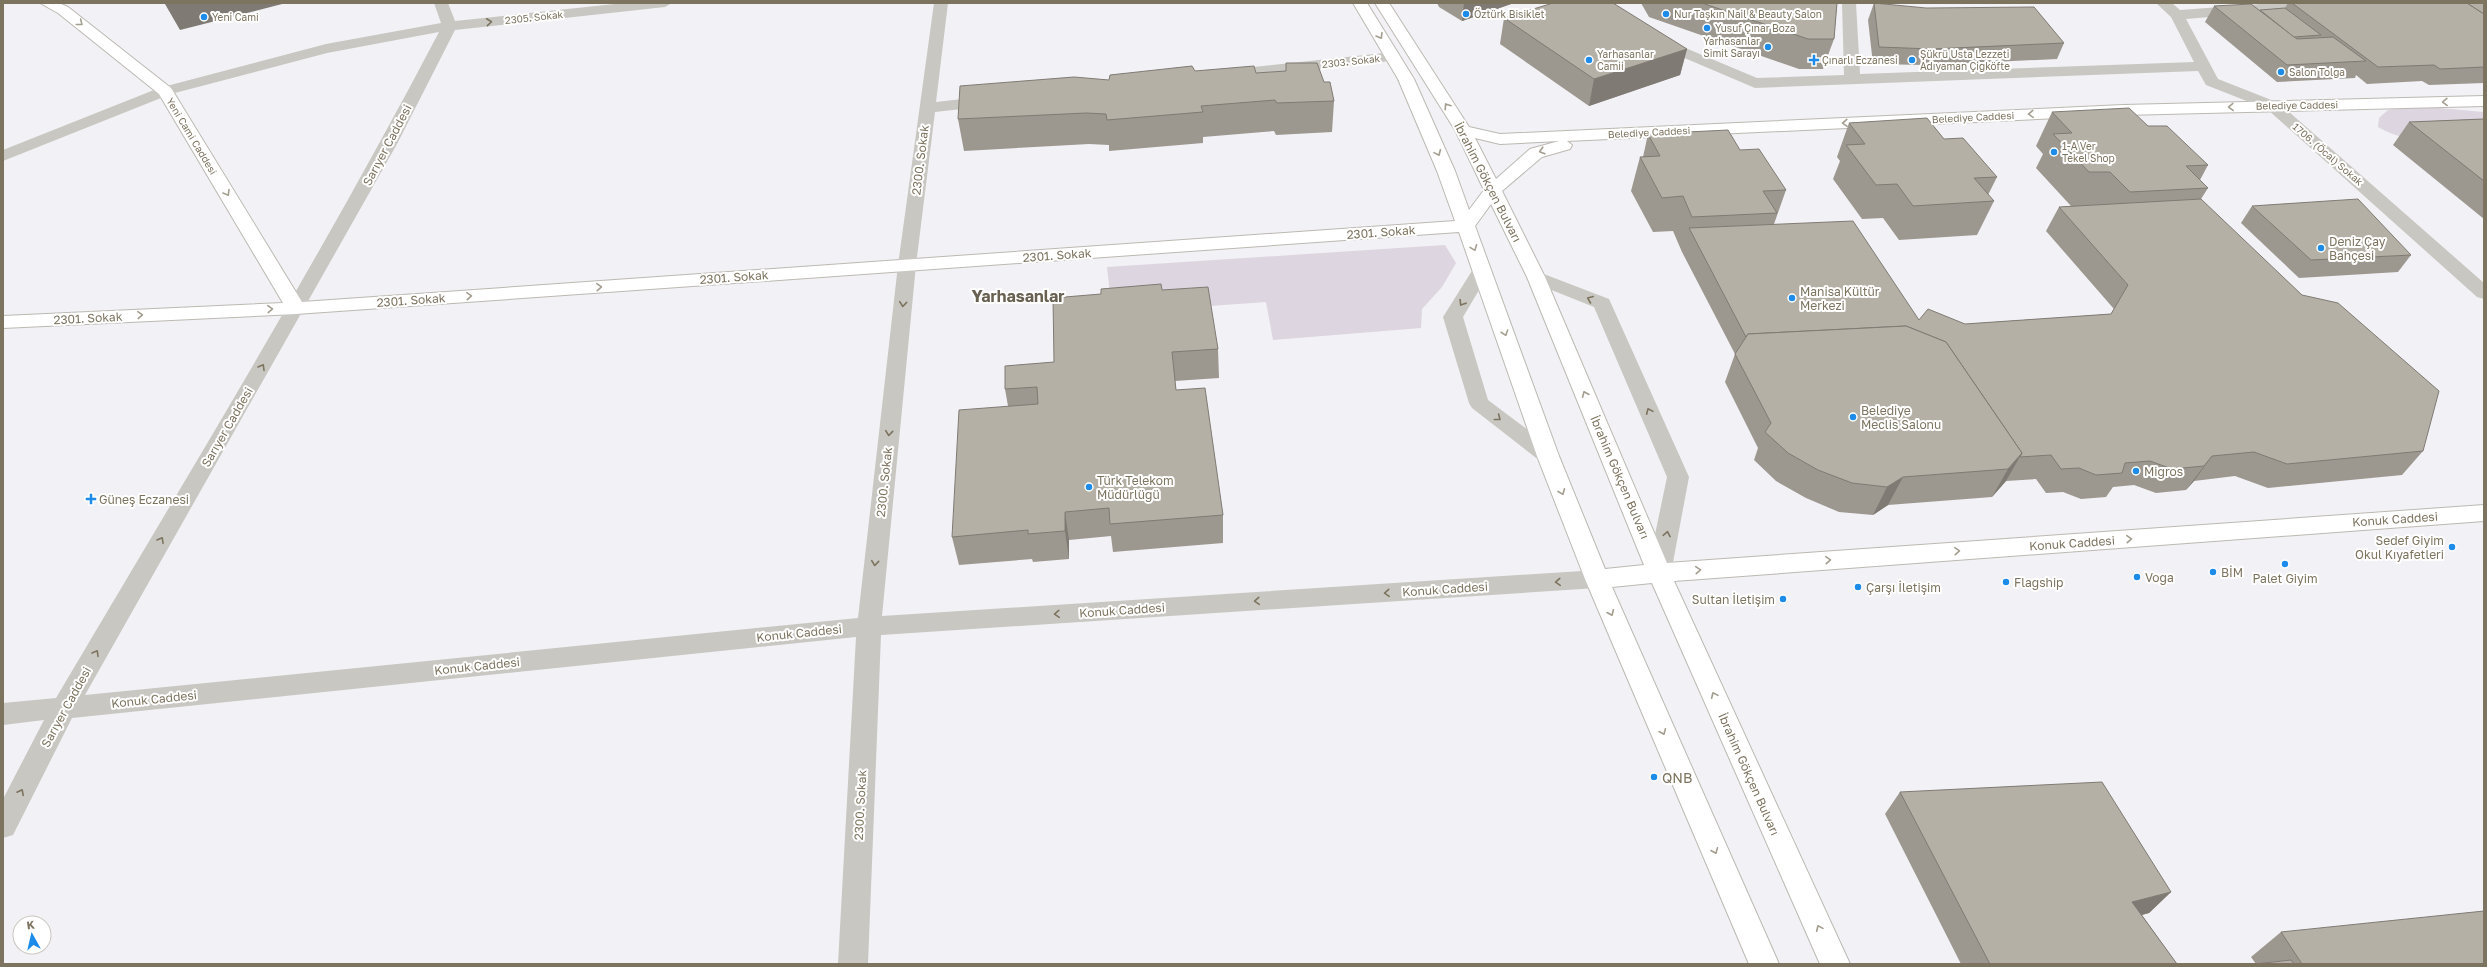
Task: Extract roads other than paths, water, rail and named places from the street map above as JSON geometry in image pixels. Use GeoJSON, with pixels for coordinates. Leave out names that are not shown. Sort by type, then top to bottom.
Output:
{"type":"FeatureCollection","features":[{"type":"Feature","properties":{"kind":"main road","name":"Yeni Cami Caddesi"},"geometry":{"type":"LineString","coordinates":[[47,3],[63,10],[166,91],[296,308]]}},
{"type":"Feature","properties":{"kind":"main road"},"geometry":{"type":"LineString","coordinates":[[1360,3],[1406,79],[1446,171],[1548,456],[1597,580],[1764,964]]}},
{"type":"Feature","properties":{"kind":"main road","name":"İbrahim Gökçen Bulvarı"},"geometry":{"type":"LineString","coordinates":[[1382,3],[1463,130],[1494,189],[1536,277],[1659,573],[1835,964]]}},
{"type":"Feature","properties":{"kind":"main road","name":"Belediye Caddesi"},"geometry":{"type":"LineString","coordinates":[[1463,130],[1500,139],[1593,136],[2123,110],[2484,101]]}},
{"type":"Feature","properties":{"kind":"main road"},"geometry":{"type":"LineString","coordinates":[[1465,226],[1494,189],[1536,153],[1593,136]]}},
{"type":"Feature","properties":{"kind":"main road","name":"2301. Sokak"},"geometry":{"type":"LineString","coordinates":[[3,322],[296,308],[1465,226]]}},
{"type":"Feature","properties":{"kind":"main road","name":"Konuk Caddesi"},"geometry":{"type":"LineString","coordinates":[[1597,580],[1659,573],[2484,513]]}},
{"type":"Feature","properties":{"kind":"street"},"geometry":{"type":"LineString","coordinates":[[441,3],[450,26]]}},
{"type":"Feature","properties":{"kind":"street","name":"2305. Sokak"},"geometry":{"type":"LineString","coordinates":[[3,156],[166,91],[326,49],[450,26],[665,3]]}},
{"type":"Feature","properties":{"kind":"street","name":"2300. Sokak"},"geometry":{"type":"LineString","coordinates":[[853,964],[869,626],[907,265],[941,3]]}},
{"type":"Feature","properties":{"kind":"street"},"geometry":{"type":"LineString","coordinates":[[1849,3],[1852,78]]}},
{"type":"Feature","properties":{"kind":"street","name":"1706. (Öcal) Sokak"},"geometry":{"type":"LineString","coordinates":[[2163,3],[2177,14],[2212,82],[2273,106],[2484,293]]}},
{"type":"Feature","properties":{"kind":"street"},"geometry":{"type":"LineString","coordinates":[[2177,14],[2330,3]]}},
{"type":"Feature","properties":{"kind":"street","name":"Sarıyer Caddesi"},"geometry":{"type":"LineString","coordinates":[[3,826],[64,708],[296,308],[389,144],[450,26]]}},
{"type":"Feature","properties":{"kind":"street"},"geometry":{"type":"LineString","coordinates":[[1645,36],[1755,83],[1852,78],[2204,66]]}},
{"type":"Feature","properties":{"kind":"street","name":"2303. Sokak"},"geometry":{"type":"LineString","coordinates":[[1211,77],[1393,57]]}},
{"type":"Feature","properties":{"kind":"street"},"geometry":{"type":"LineString","coordinates":[[927,108],[1006,99]]}},
{"type":"Feature","properties":{"kind":"street"},"geometry":{"type":"LineString","coordinates":[[1482,270],[1453,318],[1479,403],[1548,456]]}},
{"type":"Feature","properties":{"kind":"street"},"geometry":{"type":"LineString","coordinates":[[1536,277],[1602,304],[1678,477],[1659,573]]}},
{"type":"Feature","properties":{"kind":"street","name":"Konuk Caddesi"},"geometry":{"type":"LineString","coordinates":[[3,714],[869,626],[1597,580]]}},
{"type":"Feature","properties":{"kind":"place","name":"Öztürk Bisiklet"},"geometry":{"type":"Point","coordinates":[1466,14]}},
{"type":"Feature","properties":{"kind":"place","name":"Nur Taşkın Nail & Beauty Salon"},"geometry":{"type":"Point","coordinates":[1666,14]}},
{"type":"Feature","properties":{"kind":"place","name":"Yeni Cami"},"geometry":{"type":"Point","coordinates":[204,17]}},
{"type":"Feature","properties":{"kind":"place","name":"Yusuf Çınar Boza"},"geometry":{"type":"Point","coordinates":[1707,28]}},
{"type":"Feature","properties":{"kind":"place","name":"Yarhasanlar Simit Sarayı"},"geometry":{"type":"Point","coordinates":[1768,47]}},
{"type":"Feature","properties":{"kind":"place","name":"Yarhasanlar Camii"},"geometry":{"type":"Point","coordinates":[1589,60]}},
{"type":"Feature","properties":{"kind":"place","name":"Çınarlı Eczanesi"},"geometry":{"type":"Point","coordinates":[1814,60]}},
{"type":"Feature","properties":{"kind":"place","name":"Şükrü Usta Lezzeti Adıyaman Çiğköfte"},"geometry":{"type":"Point","coordinates":[1912,60]}},
{"type":"Feature","properties":{"kind":"place","name":"Salon Tolga"},"geometry":{"type":"Point","coordinates":[2281,72]}},
{"type":"Feature","properties":{"kind":"place","name":"1-A Ver Tekel Shop"},"geometry":{"type":"Point","coordinates":[2054,152]}},
{"type":"Feature","properties":{"kind":"place","name":"Deniz Çay Bahçesi"},"geometry":{"type":"Point","coordinates":[2321,248]}},
{"type":"Feature","properties":{"kind":"place","name":"Manisa Kültür Merkezi"},"geometry":{"type":"Point","coordinates":[1792,298]}},
{"type":"Feature","properties":{"kind":"place","name":"Belediye Meclis Salonu"},"geometry":{"type":"Point","coordinates":[1853,417]}},
{"type":"Feature","properties":{"kind":"place","name":"Migros"},"geometry":{"type":"Point","coordinates":[2136,471]}},
{"type":"Feature","properties":{"kind":"place","name":"Türk Telekom Müdürlüğü"},"geometry":{"type":"Point","coordinates":[1089,487]}},
{"type":"Feature","properties":{"kind":"place","name":"Güneş Eczanesi"},"geometry":{"type":"Point","coordinates":[91,499]}},
{"type":"Feature","properties":{"kind":"place","name":"Sedef Giyim Okul Kıyafetleri"},"geometry":{"type":"Point","coordinates":[2452,547]}},
{"type":"Feature","properties":{"kind":"place","name":"Palet Giyim"},"geometry":{"type":"Point","coordinates":[2285,564]}},
{"type":"Feature","properties":{"kind":"place","name":"BİM"},"geometry":{"type":"Point","coordinates":[2213,572]}},
{"type":"Feature","properties":{"kind":"place","name":"Voga"},"geometry":{"type":"Point","coordinates":[2137,577]}},
{"type":"Feature","properties":{"kind":"place","name":"Flagship"},"geometry":{"type":"Point","coordinates":[2006,582]}},
{"type":"Feature","properties":{"kind":"place","name":"Çarşı İletişim"},"geometry":{"type":"Point","coordinates":[1858,587]}},
{"type":"Feature","properties":{"kind":"place","name":"Sultan İletişim"},"geometry":{"type":"Point","coordinates":[1783,599]}},
{"type":"Feature","properties":{"kind":"place","name":"QNB"},"geometry":{"type":"Point","coordinates":[1654,777]}},
{"type":"Feature","properties":{"kind":"district","name":"Yarhasanlar"},"geometry":{"type":"Point","coordinates":[1018,296]}}]}
